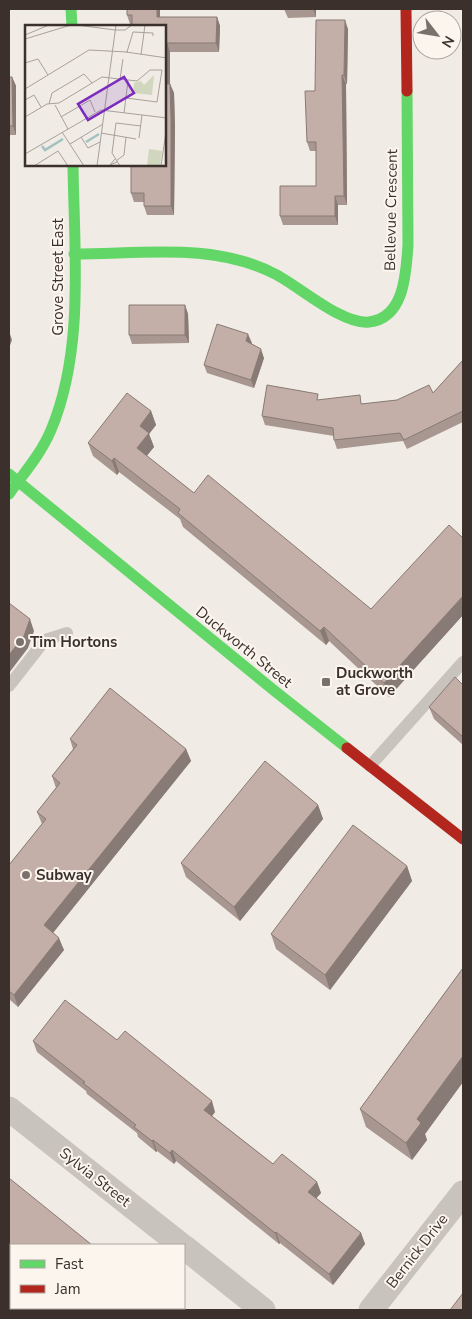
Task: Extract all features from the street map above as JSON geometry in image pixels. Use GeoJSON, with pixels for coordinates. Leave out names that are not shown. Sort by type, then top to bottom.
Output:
{"type":"FeatureCollection","features":[{"type":"Feature","properties":{"kind":"street"},"geometry":{"type":"LineString","coordinates":[[71,9],[72,25]]}},
{"type":"Feature","properties":{"kind":"street","name":"Bellevue Crescent"},"geometry":{"type":"LineString","coordinates":[[74,254],[194,252],[222,256],[250,263],[277,275],[332,310],[352,320],[367,323],[381,318],[395,307],[403,290],[406,270],[408,245],[406,9]]}},
{"type":"Feature","properties":{"kind":"street","name":"Grove Street East"},"geometry":{"type":"LineString","coordinates":[[9,494],[13,478],[44,444],[57,410],[67,375],[74,339],[75,316],[73,166]]}},
{"type":"Feature","properties":{"kind":"street","name":"Duckworth Street"},"geometry":{"type":"LineString","coordinates":[[13,478],[463,840]]}},
{"type":"Feature","properties":{"kind":"street","name":"Sylvia Street"},"geometry":{"type":"LineString","coordinates":[[9,1108],[179,1244]]}},
{"type":"Feature","properties":{"kind":"street","name":"Bernick Drive"},"geometry":{"type":"LineString","coordinates":[[371,1310],[463,1193]]}},
{"type":"Feature","properties":{"kind":"street","name":"Sylvia Street"},"geometry":{"type":"LineString","coordinates":[[185,1248],[263,1310]]}},
{"type":"Feature","properties":{"kind":"lane"},"geometry":{"type":"LineString","coordinates":[[9,686],[45,640],[67,633]]}},
{"type":"Feature","properties":{"kind":"lane"},"geometry":{"type":"LineString","coordinates":[[370,766],[463,662]]}},
{"type":"Feature","properties":{"kind":"building"},"geometry":{"type":"Polygon","coordinates":[[[127,9],[157,9],[157,17],[217,17],[216,43],[167,43],[167,84],[170,84],[171,118],[171,206],[144,206],[144,193],[131,193],[131,166],[166,166],[166,25],[132,25],[132,15],[127,15],[127,9]]]}},
{"type":"Feature","properties":{"kind":"building"},"geometry":{"type":"Polygon","coordinates":[[[316,20],[345,20],[344,75],[342,75],[344,196],[335,196],[335,216],[280,216],[280,186],[316,186],[316,142],[307,142],[305,91],[315,91],[316,20]]]}},
{"type":"Feature","properties":{"kind":"building"},"geometry":{"type":"Polygon","coordinates":[[[9,77],[12,77],[13,126],[9,126],[9,77]]]}},
{"type":"Feature","properties":{"kind":"building"},"geometry":{"type":"Polygon","coordinates":[[[129,305],[185,305],[185,335],[129,335],[129,305]]]}},
{"type":"Feature","properties":{"kind":"building"},"geometry":{"type":"Polygon","coordinates":[[[217,324],[248,334],[246,341],[261,349],[251,380],[204,365],[217,324]]]}},
{"type":"Feature","properties":{"kind":"building"},"geometry":{"type":"Polygon","coordinates":[[[463,360],[463,411],[404,440],[400,433],[334,440],[333,428],[262,416],[267,385],[318,394],[317,400],[360,395],[361,404],[397,400],[429,385],[433,393],[463,360]]]}},
{"type":"Feature","properties":{"kind":"building"},"geometry":{"type":"Polygon","coordinates":[[[127,393],[151,411],[140,426],[149,433],[137,448],[194,493],[208,475],[371,609],[449,525],[463,538],[463,596],[384,683],[324,627],[320,631],[178,513],[180,509],[114,458],[112,461],[88,443],[127,393]]]}},
{"type":"Feature","properties":{"kind":"building"},"geometry":{"type":"Polygon","coordinates":[[[9,603],[30,619],[24,636],[9,655],[9,603]]]}},
{"type":"Feature","properties":{"kind":"building"},"geometry":{"type":"Polygon","coordinates":[[[455,677],[463,685],[463,737],[429,707],[455,677]]]}},
{"type":"Feature","properties":{"kind":"building"},"geometry":{"type":"Polygon","coordinates":[[[110,688],[186,749],[44,925],[59,938],[14,995],[9,991],[9,865],[46,819],[37,812],[60,783],[52,776],[77,745],[70,739],[110,688]]]}},
{"type":"Feature","properties":{"kind":"building"},"geometry":{"type":"Polygon","coordinates":[[[265,761],[318,805],[234,907],[181,863],[265,761]]]}},
{"type":"Feature","properties":{"kind":"building"},"geometry":{"type":"Polygon","coordinates":[[[353,825],[407,866],[325,975],[271,934],[353,825]]]}},
{"type":"Feature","properties":{"kind":"building"},"geometry":{"type":"Polygon","coordinates":[[[463,968],[463,1056],[417,1119],[421,1123],[406,1143],[360,1109],[463,968]]]}},
{"type":"Feature","properties":{"kind":"building"},"geometry":{"type":"Polygon","coordinates":[[[65,1000],[117,1040],[125,1031],[212,1101],[204,1110],[273,1164],[282,1154],[317,1182],[308,1192],[361,1233],[329,1274],[172,1150],[170,1153],[134,1127],[136,1125],[33,1041],[65,1000]]]}},
{"type":"Feature","properties":{"kind":"building"},"geometry":{"type":"Polygon","coordinates":[[[9,1178],[91,1244],[10,1245],[9,1178]]]}},
{"type":"Feature","properties":{"kind":"building"},"geometry":{"type":"Polygon","coordinates":[[[463,1293],[463,1310],[450,1310],[463,1293]]]}},
{"type":"Feature","properties":{"kind":"building"},"geometry":{"type":"Polygon","coordinates":[[[74,1309],[176,1310],[76,1310],[74,1309]]]}},
{"type":"Feature","properties":{"kind":"traffic: fast"},"geometry":{"type":"LineString","coordinates":[[71,9],[72,25]]}},
{"type":"Feature","properties":{"kind":"traffic: fast"},"geometry":{"type":"LineString","coordinates":[[74,254],[177,252],[227,257],[252,264],[275,274],[321,304],[346,317],[369,322],[381,319],[397,303],[406,268],[408,245],[407,91]]}},
{"type":"Feature","properties":{"kind":"traffic: fast"},"geometry":{"type":"LineString","coordinates":[[9,494],[47,439],[62,399],[69,367],[75,299],[73,166]]}},
{"type":"Feature","properties":{"kind":"traffic: fast"},"geometry":{"type":"LineString","coordinates":[[9,474],[347,748]]}},
{"type":"Feature","properties":{"kind":"traffic: jam"},"geometry":{"type":"LineString","coordinates":[[406,9],[407,91]]}},
{"type":"Feature","properties":{"kind":"traffic: jam"},"geometry":{"type":"LineString","coordinates":[[347,748],[463,839]]}},
{"type":"Feature","properties":{"kind":"place","name":"Tim Hortons"},"geometry":{"type":"Point","coordinates":[20,642]}},
{"type":"Feature","properties":{"kind":"place","name":"Duckworth at Grove"},"geometry":{"type":"Point","coordinates":[326,682]}},
{"type":"Feature","properties":{"kind":"place","name":"Subway"},"geometry":{"type":"Point","coordinates":[26,875]}}]}
